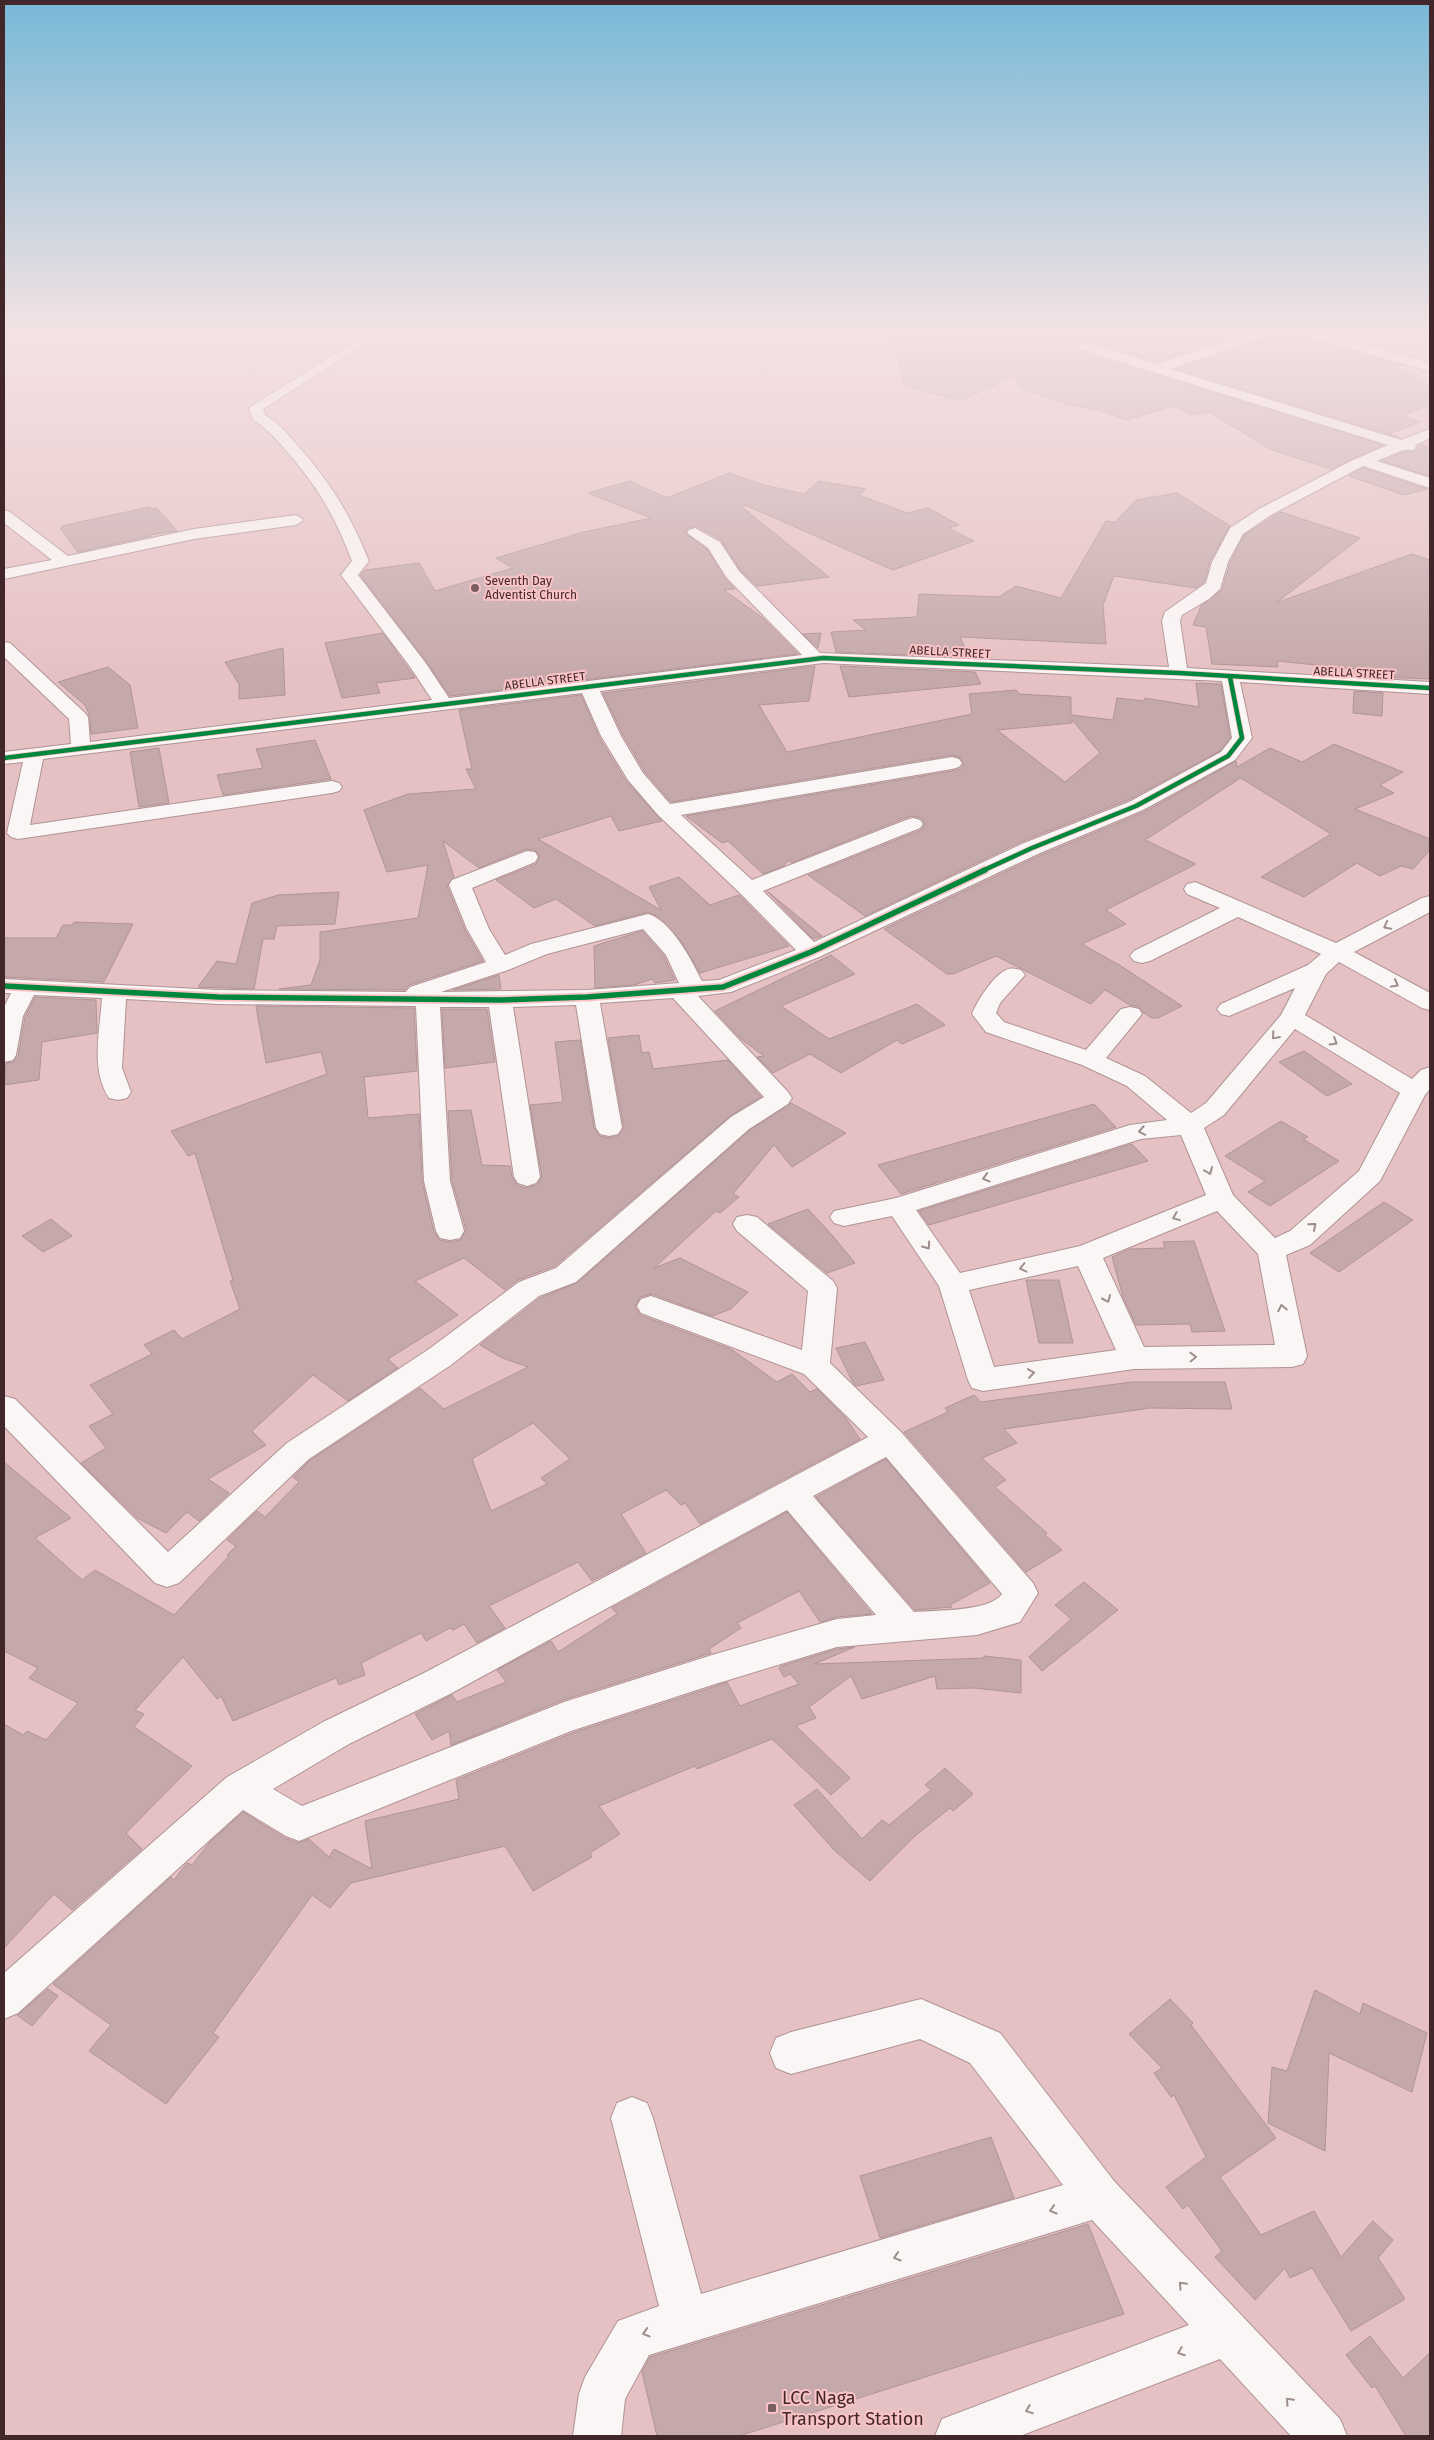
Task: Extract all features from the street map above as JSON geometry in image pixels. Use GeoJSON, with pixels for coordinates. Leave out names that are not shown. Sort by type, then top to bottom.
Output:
{"type":"FeatureCollection","features":[{"type":"Feature","properties":{"kind":"street"},"geometry":{"type":"LineString","coordinates":[[291,448],[324,488],[342,516],[361,561],[349,574],[419,666],[444,704]]}},
{"type":"Feature","properties":{"kind":"street"},"geometry":{"type":"LineString","coordinates":[[1180,674],[1171,621],[1172,616],[1174,612],[1203,595],[1214,585],[1220,562],[1236,531],[1265,512],[1362,461],[1393,448]]}},
{"type":"Feature","properties":{"kind":"street"},"geometry":{"type":"LineString","coordinates":[[1413,448],[1423,450]]}},
{"type":"Feature","properties":{"kind":"street"},"geometry":{"type":"LineString","coordinates":[[1362,461],[1430,483]]}},
{"type":"Feature","properties":{"kind":"street"},"geometry":{"type":"LineString","coordinates":[[4,515],[64,562]]}},
{"type":"Feature","properties":{"kind":"street"},"geometry":{"type":"LineString","coordinates":[[4,574],[194,534],[296,520]]}},
{"type":"Feature","properties":{"kind":"street"},"geometry":{"type":"LineString","coordinates":[[695,533],[714,546],[733,574],[816,659]]}},
{"type":"Feature","properties":{"kind":"street"},"geometry":{"type":"LineString","coordinates":[[4,647],[78,717],[81,749]]}},
{"type":"Feature","properties":{"kind":"street","name":"ABELLA STREET"},"geometry":{"type":"LineString","coordinates":[[4,758],[816,659],[1180,674],[1430,688]]}},
{"type":"Feature","properties":{"kind":"street"},"geometry":{"type":"LineString","coordinates":[[4,1055],[15,987],[218,997],[500,1000],[587,997],[722,987],[811,952],[1032,848],[1136,806],[1228,756],[1242,738],[1230,677]]}},
{"type":"Feature","properties":{"kind":"street"},"geometry":{"type":"LineString","coordinates":[[589,686],[616,744],[635,776],[665,811],[749,889],[811,952]]}},
{"type":"Feature","properties":{"kind":"street"},"geometry":{"type":"LineString","coordinates":[[34,754],[18,833],[332,787]]}},
{"type":"Feature","properties":{"kind":"street"},"geometry":{"type":"LineString","coordinates":[[665,811],[952,763]]}},
{"type":"Feature","properties":{"kind":"street"},"geometry":{"type":"LineString","coordinates":[[749,889],[913,824]]}},
{"type":"Feature","properties":{"kind":"street"},"geometry":{"type":"LineString","coordinates":[[500,965],[478,929],[460,884],[527,857]]}},
{"type":"Feature","properties":{"kind":"street"},"geometry":{"type":"LineString","coordinates":[[1195,890],[1337,952],[1430,1003]]}},
{"type":"Feature","properties":{"kind":"street"},"geometry":{"type":"LineString","coordinates":[[1229,1009],[1316,970],[1337,952],[1430,903]]}},
{"type":"Feature","properties":{"kind":"street"},"geometry":{"type":"LineString","coordinates":[[1142,956],[1236,909]]}},
{"type":"Feature","properties":{"kind":"street"},"geometry":{"type":"LineString","coordinates":[[4,1407],[167,1573],[298,1451],[440,1357],[529,1289],[566,1276],[740,1123],[779,1098],[687,990],[676,953],[648,921],[539,949],[500,965],[395,999]]}},
{"type":"Feature","properties":{"kind":"street"},"geometry":{"type":"LineString","coordinates":[[844,1217],[899,1206],[1139,1131],[1190,1126],[1214,1109],[1292,1017],[1316,970]]}},
{"type":"Feature","properties":{"kind":"street"},"geometry":{"type":"LineString","coordinates":[[899,1206],[953,1284],[983,1380],[1134,1358],[1292,1356],[1271,1251],[1221,1199],[1190,1126],[1136,1081],[1091,1060],[995,1027],[984,1014],[989,1001],[1013,975]]}},
{"type":"Feature","properties":{"kind":"street"},"geometry":{"type":"LineString","coordinates":[[114,992],[110,1068],[118,1092]]}},
{"type":"Feature","properties":{"kind":"street"},"geometry":{"type":"LineString","coordinates":[[587,997],[610,1128]]}},
{"type":"Feature","properties":{"kind":"street"},"geometry":{"type":"LineString","coordinates":[[428,999],[438,1181],[450,1231]]}},
{"type":"Feature","properties":{"kind":"street"},"geometry":{"type":"LineString","coordinates":[[500,1000],[527,1177]]}},
{"type":"Feature","properties":{"kind":"street"},"geometry":{"type":"LineString","coordinates":[[1091,1060],[1130,1014]]}},
{"type":"Feature","properties":{"kind":"street"},"geometry":{"type":"LineString","coordinates":[[1271,1251],[1300,1238],[1371,1175],[1378,1156],[1422,1083],[1292,1017]]}},
{"type":"Feature","properties":{"kind":"street"},"geometry":{"type":"LineString","coordinates":[[953,1284],[1087,1254],[1221,1199]]}},
{"type":"Feature","properties":{"kind":"street"},"geometry":{"type":"LineString","coordinates":[[747,1224],[823,1288],[815,1366]]}},
{"type":"Feature","properties":{"kind":"street"},"geometry":{"type":"LineString","coordinates":[[1087,1254],[1134,1358]]}},
{"type":"Feature","properties":{"kind":"street"},"geometry":{"type":"LineString","coordinates":[[240,1789],[300,1824],[564,1718],[712,1670],[837,1633],[977,1621],[1008,1612],[1021,1593],[890,1440],[815,1366],[651,1306]]}},
{"type":"Feature","properties":{"kind":"street"},"geometry":{"type":"LineString","coordinates":[[4,1999],[240,1789],[336,1733],[438,1683],[890,1440]]}},
{"type":"Feature","properties":{"kind":"street"},"geometry":{"type":"LineString","coordinates":[[791,1493],[906,1627]]}},
{"type":"Feature","properties":{"kind":"street"},"geometry":{"type":"LineString","coordinates":[[791,2053],[921,2020],[985,2048],[1099,2196],[1323,2436]]}},
{"type":"Feature","properties":{"kind":"street"},"geometry":{"type":"LineString","coordinates":[[632,2118],[686,2322]]}},
{"type":"Feature","properties":{"kind":"street"},"geometry":{"type":"LineString","coordinates":[[597,2436],[602,2394],[634,2337],[1099,2196]]}},
{"type":"Feature","properties":{"kind":"street"},"geometry":{"type":"LineString","coordinates":[[959,2436],[1226,2334]]}},
{"type":"Feature","properties":{"kind":"building"},"geometry":{"type":"Polygon","coordinates":[[[1268,448],[1377,448],[1331,469],[1268,448]]]}},
{"type":"Feature","properties":{"kind":"building"},"geometry":{"type":"Polygon","coordinates":[[[1418,448],[1430,448],[1430,476],[1382,461],[1403,452],[1414,452],[1418,448]]]}},
{"type":"Feature","properties":{"kind":"building"},"geometry":{"type":"Polygon","coordinates":[[[1363,468],[1427,489],[1404,495],[1349,476],[1363,468]]]}},
{"type":"Feature","properties":{"kind":"building"},"geometry":{"type":"Polygon","coordinates":[[[729,473],[764,485],[804,494],[819,481],[866,489],[859,495],[907,513],[928,508],[959,525],[948,528],[974,541],[893,570],[745,505],[743,508],[829,577],[757,586],[740,570],[721,540],[696,526],[688,528],[685,533],[707,549],[725,579],[735,589],[724,590],[764,619],[798,654],[450,696],[426,661],[360,575],[365,570],[419,563],[435,591],[513,568],[496,558],[584,532],[651,518],[588,493],[630,481],[667,498],[729,473]]]}},
{"type":"Feature","properties":{"kind":"building"},"geometry":{"type":"Polygon","coordinates":[[[1177,493],[1230,526],[1210,561],[1204,582],[1196,588],[1114,576],[1103,605],[1106,644],[960,637],[969,657],[836,652],[831,632],[866,630],[853,620],[917,617],[919,594],[999,597],[1016,586],[1061,598],[1106,521],[1115,522],[1136,500],[1177,493]]]}},
{"type":"Feature","properties":{"kind":"building"},"geometry":{"type":"Polygon","coordinates":[[[150,507],[151,509],[157,508],[177,531],[149,535],[151,536],[78,552],[60,528],[63,528],[61,526],[150,507]]]}},
{"type":"Feature","properties":{"kind":"building"},"geometry":{"type":"Polygon","coordinates":[[[1281,512],[1360,538],[1276,603],[1412,554],[1430,560],[1430,679],[1355,676],[1356,669],[1277,661],[1278,667],[1212,664],[1206,627],[1193,625],[1201,606],[1222,590],[1230,563],[1244,535],[1281,512]]]}},
{"type":"Feature","properties":{"kind":"building"},"geometry":{"type":"Polygon","coordinates":[[[383,633],[415,678],[376,683],[380,693],[342,698],[325,643],[383,633]]]}},
{"type":"Feature","properties":{"kind":"building"},"geometry":{"type":"Polygon","coordinates":[[[821,633],[818,648],[803,634],[821,633]]]}},
{"type":"Feature","properties":{"kind":"building"},"geometry":{"type":"Polygon","coordinates":[[[283,648],[285,695],[239,699],[239,684],[225,662],[283,648]]]}},
{"type":"Feature","properties":{"kind":"building"},"geometry":{"type":"Polygon","coordinates":[[[815,666],[809,701],[759,705],[787,752],[972,714],[969,694],[1016,690],[1019,694],[1071,697],[1071,715],[1113,720],[1117,698],[1144,701],[1145,698],[1199,707],[1196,683],[1221,684],[1230,738],[1220,751],[1128,800],[1023,841],[865,916],[808,875],[921,830],[925,824],[921,818],[912,816],[905,818],[791,863],[788,860],[784,866],[763,874],[728,841],[722,843],[686,816],[952,771],[960,769],[964,764],[960,758],[952,755],[671,802],[645,772],[623,735],[603,693],[815,666]],[[1072,720],[1072,723],[997,730],[1065,782],[1100,753],[1072,720]]]}},
{"type":"Feature","properties":{"kind":"building"},"geometry":{"type":"Polygon","coordinates":[[[840,666],[975,672],[981,684],[849,697],[840,666]]]}},
{"type":"Feature","properties":{"kind":"building"},"geometry":{"type":"Polygon","coordinates":[[[108,667],[130,685],[138,728],[91,734],[90,717],[85,705],[58,682],[108,667]]]}},
{"type":"Feature","properties":{"kind":"building"},"geometry":{"type":"Polygon","coordinates":[[[1354,691],[1383,693],[1382,716],[1353,713],[1354,691]]]}},
{"type":"Feature","properties":{"kind":"building"},"geometry":{"type":"Polygon","coordinates":[[[581,695],[599,737],[626,781],[662,821],[619,831],[611,816],[538,839],[661,910],[649,887],[679,877],[710,905],[739,895],[789,946],[700,973],[681,941],[657,916],[648,912],[595,926],[556,899],[534,908],[496,880],[536,864],[540,856],[535,850],[526,849],[479,868],[443,841],[454,877],[447,886],[465,930],[483,961],[409,985],[405,990],[279,989],[311,985],[320,960],[320,932],[418,918],[428,865],[387,872],[364,810],[408,794],[476,789],[466,769],[472,769],[459,710],[581,695]]]}},
{"type":"Feature","properties":{"kind":"building"},"geometry":{"type":"Polygon","coordinates":[[[315,740],[331,779],[223,795],[217,775],[263,768],[256,749],[315,740]]]}},
{"type":"Feature","properties":{"kind":"building"},"geometry":{"type":"Polygon","coordinates":[[[1334,744],[1403,772],[1380,785],[1394,793],[1355,809],[1430,839],[1430,850],[1413,869],[1401,866],[1380,876],[1357,863],[1304,897],[1261,877],[1331,834],[1239,777],[1239,779],[1145,840],[1196,864],[1106,910],[1126,924],[1082,944],[1121,966],[1182,1006],[1158,1018],[1152,1018],[1139,1007],[1130,1005],[1105,990],[1091,1004],[996,956],[953,974],[947,974],[884,929],[1041,855],[1144,812],[1236,761],[1237,767],[1270,748],[1302,762],[1334,744]]]}},
{"type":"Feature","properties":{"kind":"building"},"geometry":{"type":"Polygon","coordinates":[[[159,748],[169,803],[139,807],[130,752],[159,748]]]}},
{"type":"Feature","properties":{"kind":"building"},"geometry":{"type":"Polygon","coordinates":[[[767,891],[822,936],[813,939],[767,891]]]}},
{"type":"Feature","properties":{"kind":"building"},"geometry":{"type":"Polygon","coordinates":[[[339,892],[335,924],[277,926],[274,939],[263,939],[254,989],[198,987],[217,961],[236,964],[252,903],[278,895],[339,892]]]}},
{"type":"Feature","properties":{"kind":"building"},"geometry":{"type":"Polygon","coordinates":[[[74,922],[133,924],[104,982],[4,977],[4,938],[56,938],[63,925],[72,925],[74,922]]]}},
{"type":"Feature","properties":{"kind":"building"},"geometry":{"type":"Polygon","coordinates":[[[642,931],[664,956],[675,980],[655,983],[652,979],[634,985],[595,988],[594,946],[642,931]]]}},
{"type":"Feature","properties":{"kind":"building"},"geometry":{"type":"Polygon","coordinates":[[[831,955],[855,974],[781,1006],[829,1039],[917,1004],[945,1025],[902,1044],[897,1040],[841,1073],[810,1054],[773,1073],[757,1057],[764,1056],[741,1039],[715,1011],[831,955]]]}},
{"type":"Feature","properties":{"kind":"building"},"geometry":{"type":"Polygon","coordinates":[[[499,975],[501,989],[453,990],[499,975]]]}},
{"type":"Feature","properties":{"kind":"building"},"geometry":{"type":"Polygon","coordinates":[[[35,997],[96,1000],[97,1033],[42,1042],[39,1080],[4,1085],[6,1063],[13,1062],[18,1056],[25,1017],[35,997]]]}},
{"type":"Feature","properties":{"kind":"building"},"geometry":{"type":"Polygon","coordinates":[[[256,1006],[414,1008],[417,1071],[364,1077],[368,1118],[419,1114],[422,1181],[434,1232],[440,1240],[450,1242],[460,1240],[466,1230],[452,1181],[448,1111],[471,1110],[482,1165],[510,1166],[512,1177],[517,1185],[526,1188],[537,1185],[542,1177],[530,1105],[563,1102],[555,1042],[580,1040],[594,1128],[600,1136],[609,1138],[618,1136],[624,1128],[608,1038],[639,1035],[642,1053],[649,1052],[653,1069],[728,1060],[761,1097],[730,1116],[555,1266],[518,1280],[505,1290],[464,1258],[415,1281],[458,1315],[388,1359],[398,1368],[348,1401],[313,1375],[252,1431],[266,1445],[208,1479],[229,1493],[199,1521],[187,1512],[166,1533],[137,1518],[81,1463],[106,1448],[89,1426],[113,1414],[90,1385],[152,1354],[144,1345],[174,1330],[182,1339],[240,1309],[230,1281],[233,1280],[195,1153],[188,1156],[171,1131],[327,1074],[321,1052],[266,1063],[256,1006]]]}},
{"type":"Feature","properties":{"kind":"building"},"geometry":{"type":"Polygon","coordinates":[[[442,1009],[487,1009],[495,1062],[445,1068],[442,1009]]]}},
{"type":"Feature","properties":{"kind":"building"},"geometry":{"type":"Polygon","coordinates":[[[1304,1051],[1352,1084],[1327,1096],[1279,1062],[1304,1051]]]}},
{"type":"Feature","properties":{"kind":"building"},"geometry":{"type":"Polygon","coordinates":[[[791,1103],[846,1133],[792,1167],[774,1145],[733,1194],[739,1197],[720,1213],[716,1211],[654,1268],[680,1258],[748,1292],[731,1309],[712,1316],[652,1294],[640,1297],[635,1307],[640,1315],[731,1349],[777,1382],[792,1374],[810,1392],[817,1389],[845,1417],[860,1439],[700,1524],[685,1503],[681,1505],[666,1490],[621,1514],[646,1553],[592,1581],[578,1562],[489,1606],[505,1628],[477,1643],[464,1624],[453,1630],[450,1628],[426,1641],[421,1633],[361,1663],[365,1675],[339,1685],[336,1678],[233,1721],[221,1696],[217,1699],[183,1657],[135,1710],[144,1714],[134,1727],[192,1766],[126,1833],[142,1849],[72,1910],[54,1894],[4,1948],[4,1724],[23,1735],[27,1731],[46,1740],[78,1703],[29,1678],[38,1668],[4,1651],[4,1462],[71,1518],[35,1538],[82,1580],[95,1570],[174,1615],[229,1556],[227,1555],[236,1546],[227,1540],[257,1511],[265,1517],[299,1482],[293,1477],[310,1460],[420,1388],[444,1409],[528,1367],[502,1358],[480,1345],[540,1298],[577,1283],[750,1130],[791,1103]],[[533,1423],[472,1459],[491,1511],[547,1484],[541,1478],[570,1459],[533,1423]]]}},
{"type":"Feature","properties":{"kind":"building"},"geometry":{"type":"Polygon","coordinates":[[[1094,1104],[1116,1127],[901,1194],[878,1165],[1094,1104]]]}},
{"type":"Feature","properties":{"kind":"building"},"geometry":{"type":"Polygon","coordinates":[[[1281,1121],[1308,1137],[1303,1139],[1339,1161],[1270,1206],[1248,1192],[1265,1181],[1225,1156],[1281,1121]]]}},
{"type":"Feature","properties":{"kind":"building"},"geometry":{"type":"Polygon","coordinates":[[[1132,1144],[1148,1161],[929,1225],[919,1211],[1132,1144]]]}},
{"type":"Feature","properties":{"kind":"building"},"geometry":{"type":"Polygon","coordinates":[[[1384,1202],[1413,1220],[1339,1272],[1310,1253],[1384,1202]]]}},
{"type":"Feature","properties":{"kind":"building"},"geometry":{"type":"Polygon","coordinates":[[[808,1209],[855,1263],[827,1273],[768,1224],[808,1209]]]}},
{"type":"Feature","properties":{"kind":"building"},"geometry":{"type":"Polygon","coordinates":[[[51,1219],[72,1236],[43,1252],[22,1236],[51,1219]]]}},
{"type":"Feature","properties":{"kind":"building"},"geometry":{"type":"Polygon","coordinates":[[[1194,1241],[1225,1331],[1192,1332],[1190,1324],[1136,1325],[1123,1297],[1112,1257],[1130,1249],[1165,1248],[1163,1242],[1194,1241]]]}},
{"type":"Feature","properties":{"kind":"building"},"geometry":{"type":"Polygon","coordinates":[[[1026,1280],[1059,1280],[1073,1343],[1039,1343],[1026,1280]]]}},
{"type":"Feature","properties":{"kind":"building"},"geometry":{"type":"Polygon","coordinates":[[[865,1342],[884,1380],[856,1386],[836,1348],[865,1342]]]}},
{"type":"Feature","properties":{"kind":"building"},"geometry":{"type":"Polygon","coordinates":[[[1132,1382],[1225,1382],[1232,1409],[1150,1408],[1004,1429],[1017,1443],[982,1458],[1006,1480],[995,1487],[1047,1533],[1045,1535],[1062,1550],[1026,1572],[904,1432],[948,1412],[945,1408],[974,1395],[981,1402],[1132,1382]]]}},
{"type":"Feature","properties":{"kind":"building"},"geometry":{"type":"Polygon","coordinates":[[[886,1459],[990,1583],[950,1605],[952,1607],[915,1610],[816,1497],[886,1459]]]}},
{"type":"Feature","properties":{"kind":"building"},"geometry":{"type":"Polygon","coordinates":[[[787,1512],[872,1614],[837,1617],[820,1622],[799,1591],[737,1623],[741,1628],[709,1649],[711,1653],[563,1700],[451,1745],[449,1731],[432,1740],[415,1714],[452,1695],[457,1702],[506,1682],[497,1670],[551,1641],[558,1652],[617,1614],[612,1608],[787,1512]]]}},
{"type":"Feature","properties":{"kind":"building"},"geometry":{"type":"Polygon","coordinates":[[[1084,1582],[1118,1610],[1042,1671],[1029,1657],[1071,1619],[1055,1605],[1084,1582]]]}},
{"type":"Feature","properties":{"kind":"building"},"geometry":{"type":"Polygon","coordinates":[[[855,1647],[814,1664],[984,1658],[984,1656],[1021,1660],[1021,1693],[974,1688],[937,1689],[935,1676],[862,1699],[851,1676],[809,1707],[816,1718],[796,1726],[850,1778],[831,1795],[772,1739],[697,1769],[695,1766],[599,1806],[620,1834],[590,1853],[592,1857],[533,1891],[505,1846],[351,1883],[330,1908],[312,1895],[213,2033],[219,2037],[166,2104],[89,2051],[111,2025],[53,1984],[171,1877],[174,1880],[187,1863],[192,1865],[210,1842],[243,1812],[285,1838],[298,1843],[309,1839],[329,1857],[334,1849],[372,1869],[365,1821],[459,1799],[456,1780],[572,1733],[727,1682],[740,1706],[799,1684],[790,1674],[784,1677],[779,1668],[781,1666],[837,1649],[855,1647]]]}},
{"type":"Feature","properties":{"kind":"building"},"geometry":{"type":"Polygon","coordinates":[[[945,1768],[973,1794],[953,1811],[950,1808],[915,1836],[870,1881],[835,1851],[794,1805],[817,1789],[862,1839],[882,1820],[889,1825],[931,1790],[925,1785],[945,1768]]]}},
{"type":"Feature","properties":{"kind":"building"},"geometry":{"type":"Polygon","coordinates":[[[48,1989],[58,1996],[32,2026],[17,2015],[48,1989]]]}},
{"type":"Feature","properties":{"kind":"building"},"geometry":{"type":"Polygon","coordinates":[[[1315,1990],[1360,2014],[1363,2003],[1427,2033],[1412,2092],[1329,2053],[1325,2151],[1268,2123],[1272,2067],[1287,2071],[1315,1990]]]}},
{"type":"Feature","properties":{"kind":"building"},"geometry":{"type":"Polygon","coordinates":[[[1170,1999],[1193,2023],[1191,2025],[1276,2138],[1220,2177],[1261,2235],[1314,2211],[1341,2257],[1373,2221],[1393,2240],[1378,2258],[1405,2299],[1351,2331],[1312,2268],[1290,2278],[1285,2268],[1255,2300],[1215,2257],[1222,2251],[1188,2205],[1183,2209],[1166,2187],[1206,2157],[1174,2095],[1171,2097],[1154,2073],[1162,2068],[1129,2034],[1170,1999]]]}},
{"type":"Feature","properties":{"kind":"building"},"geometry":{"type":"Polygon","coordinates":[[[991,2137],[1014,2198],[880,2238],[860,2176],[991,2137]]]}},
{"type":"Feature","properties":{"kind":"building"},"geometry":{"type":"Polygon","coordinates":[[[1088,2224],[1124,2314],[739,2436],[657,2436],[642,2372],[650,2357],[1088,2224]]]}},
{"type":"Feature","properties":{"kind":"building"},"geometry":{"type":"Polygon","coordinates":[[[1370,2336],[1403,2378],[1430,2353],[1430,2436],[1406,2436],[1375,2386],[1372,2388],[1346,2355],[1370,2336]]]}},
{"type":"Feature","properties":{"kind":"cycle path"},"geometry":{"type":"LineString","coordinates":[[4,758],[823,658],[1179,673],[1430,688]]}},
{"type":"Feature","properties":{"kind":"cycle path"},"geometry":{"type":"LineString","coordinates":[[4,986],[218,997],[500,1000],[587,997],[723,987],[811,952],[1032,848],[1136,806],[1228,756],[1242,738],[1230,677]]}},
{"type":"Feature","properties":{"kind":"place","name":"Seventh Day Adventist Church"},"geometry":{"type":"Point","coordinates":[475,588]}},
{"type":"Feature","properties":{"kind":"place","name":"LCC Naga Transport Station"},"geometry":{"type":"Point","coordinates":[772,2408]}}]}
